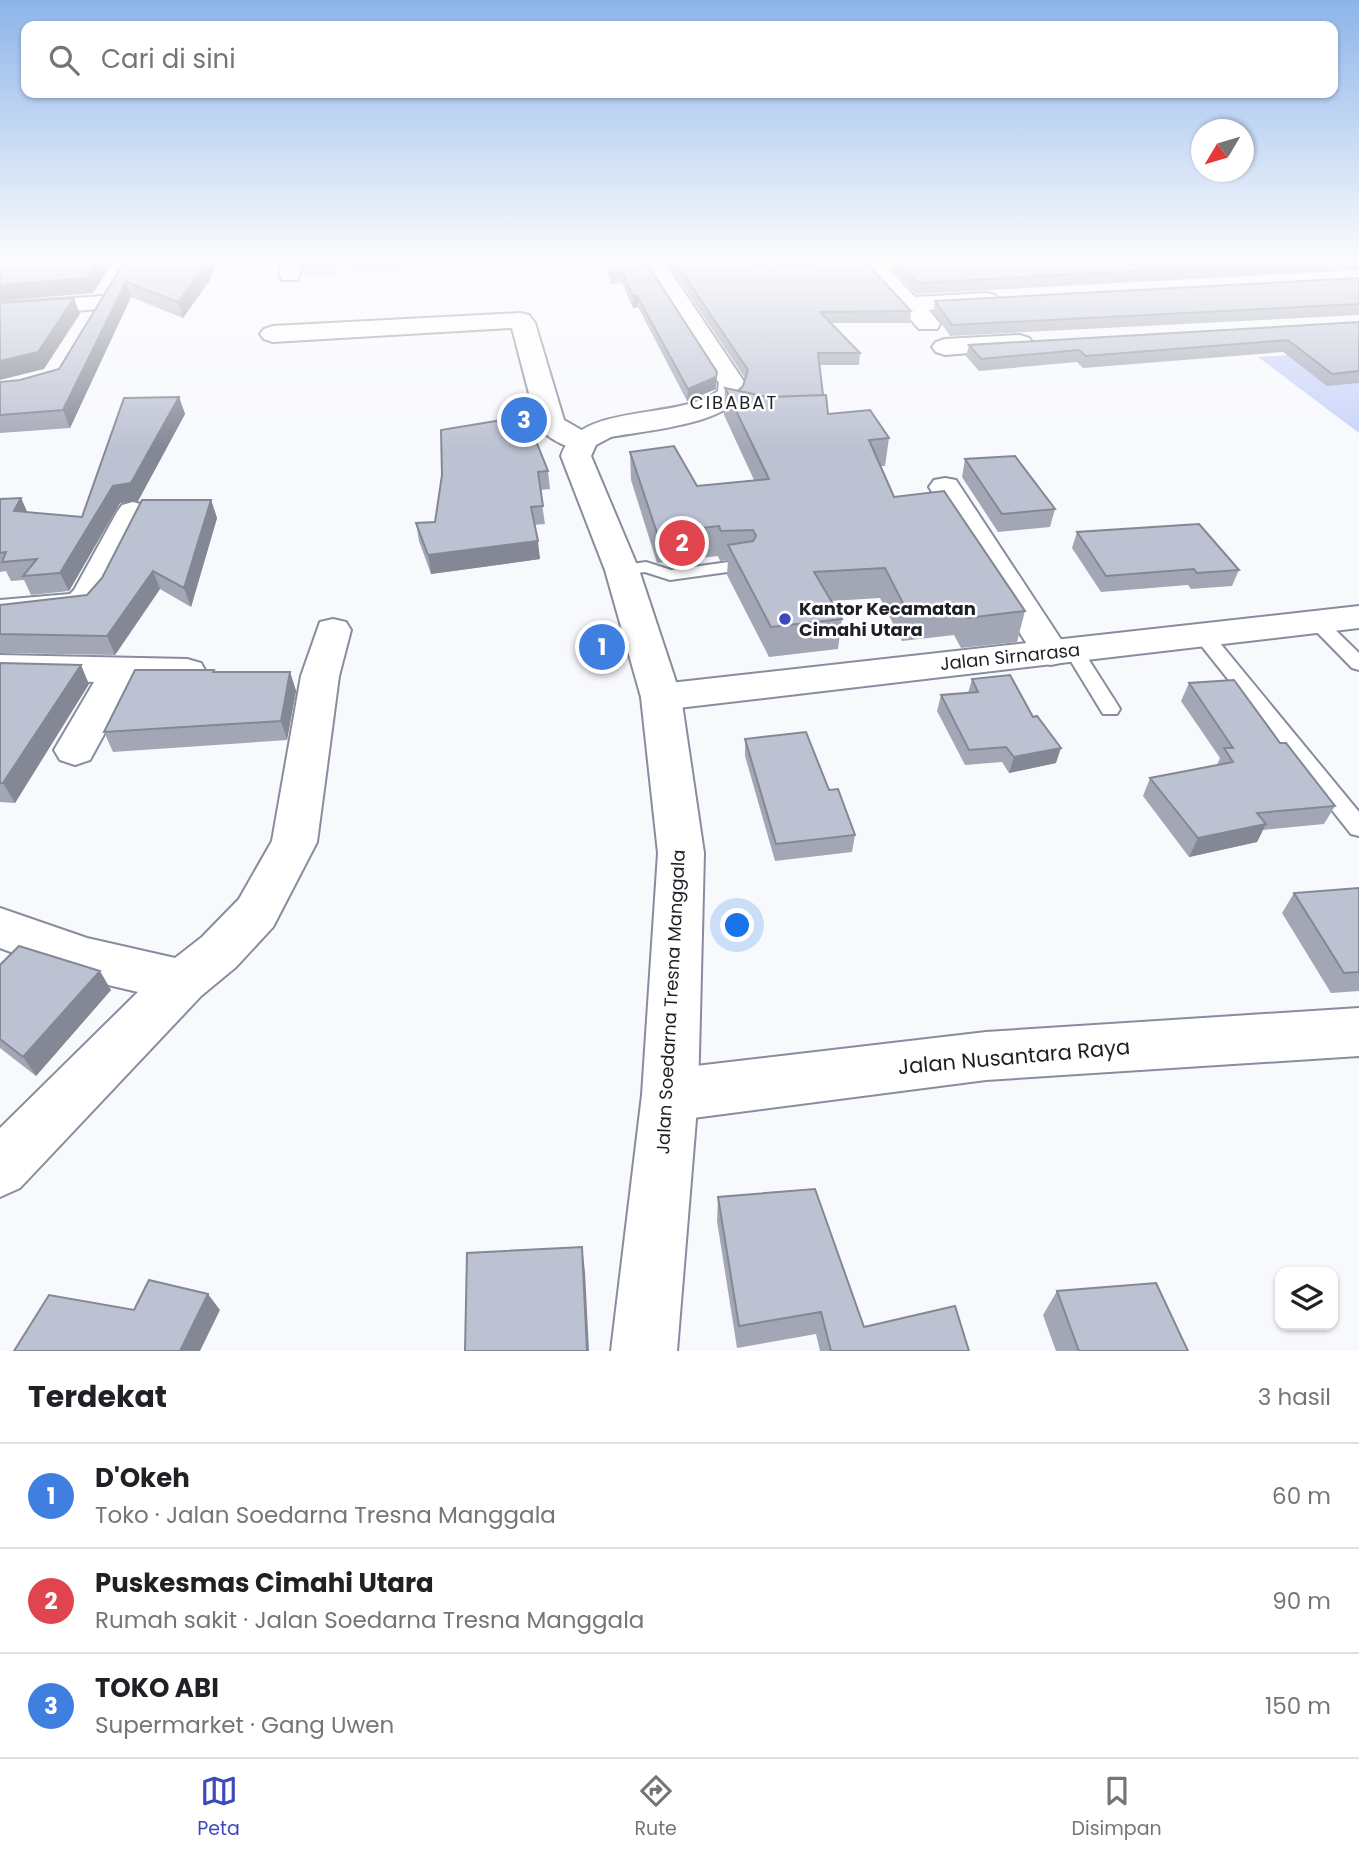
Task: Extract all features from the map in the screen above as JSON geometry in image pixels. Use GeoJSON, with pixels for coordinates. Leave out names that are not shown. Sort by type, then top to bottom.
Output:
{"type":"FeatureCollection","features":[{"type":"Feature","properties":{"kind":"street"},"geometry":{"type":"LineString","coordinates":[[273,334],[484,322]]}},
{"type":"Feature","properties":{"kind":"street"},"geometry":{"type":"LineString","coordinates":[[522,322],[551,424],[582,442],[603,430],[726,409],[732,383],[692,322]]}},
{"type":"Feature","properties":{"kind":"street"},"geometry":{"type":"LineString","coordinates":[[926,322],[963,369]]}},
{"type":"Feature","properties":{"kind":"street"},"geometry":{"type":"LineString","coordinates":[[945,347],[1042,341]]}},
{"type":"Feature","properties":{"kind":"street","name":"Jalan Soedarna Tresna Manggala"},"geometry":{"type":"LineString","coordinates":[[582,442],[576,456],[622,570],[661,697],[681,853],[670,1095],[644,1351]]}},
{"type":"Feature","properties":{"kind":"street"},"geometry":{"type":"LineString","coordinates":[[945,487],[1062,652]]}},
{"type":"Feature","properties":{"kind":"street"},"geometry":{"type":"LineString","coordinates":[[0,611],[80,604],[89,596],[133,512]]}},
{"type":"Feature","properties":{"kind":"street","name":"Jalan Sirnarasa"},"geometry":{"type":"LineString","coordinates":[[661,697],[1359,617]]}},
{"type":"Feature","properties":{"kind":"street"},"geometry":{"type":"LineString","coordinates":[[0,1168],[183,981],[219,953],[256,913],[294,842],[300,675],[333,630]]}},
{"type":"Feature","properties":{"kind":"street"},"geometry":{"type":"LineString","coordinates":[[0,667],[227,673]]}},
{"type":"Feature","properties":{"kind":"street"},"geometry":{"type":"LineString","coordinates":[[75,750],[120,670]]}},
{"type":"Feature","properties":{"kind":"street"},"geometry":{"type":"LineString","coordinates":[[0,929],[87,959],[183,981]]}},
{"type":"Feature","properties":{"kind":"street","name":"Jalan Nusantara Raya"},"geometry":{"type":"LineString","coordinates":[[670,1095],[986,1056],[1359,1032]]}},
{"type":"Feature","properties":{"kind":"lane"},"geometry":{"type":"LineString","coordinates":[[622,570],[646,567],[670,575],[743,565]]}},
{"type":"Feature","properties":{"kind":"lane"},"geometry":{"type":"LineString","coordinates":[[1315,620],[1359,664]]}},
{"type":"Feature","properties":{"kind":"lane"},"geometry":{"type":"LineString","coordinates":[[1203,635],[1359,828]]}},
{"type":"Feature","properties":{"kind":"lane"},"geometry":{"type":"LineString","coordinates":[[1062,652],[1110,709]]}},
{"type":"Feature","properties":{"kind":"shaded area"},"geometry":{"type":"Polygon","coordinates":[[[1359,351],[1359,433],[1258,357],[1359,351]]]}},
{"type":"Feature","properties":{"kind":"building"},"geometry":{"type":"Polygon","coordinates":[[[0,322],[58,322],[38,352],[0,361],[0,322]]]}},
{"type":"Feature","properties":{"kind":"building"},"geometry":{"type":"Polygon","coordinates":[[[88,322],[106,322],[63,410],[0,415],[0,382],[20,380],[59,369],[88,322]]]}},
{"type":"Feature","properties":{"kind":"building"},"geometry":{"type":"Polygon","coordinates":[[[651,322],[685,322],[717,372],[716,377],[688,389],[651,322]]]}},
{"type":"Feature","properties":{"kind":"building"},"geometry":{"type":"Polygon","coordinates":[[[716,322],[830,322],[860,353],[818,353],[823,395],[768,397],[738,391],[743,386],[748,370],[716,322]]]}},
{"type":"Feature","properties":{"kind":"building"},"geometry":{"type":"Polygon","coordinates":[[[950,322],[1009,322],[952,325],[950,322]]]}},
{"type":"Feature","properties":{"kind":"building"},"geometry":{"type":"Polygon","coordinates":[[[1359,322],[1359,371],[1332,374],[1288,340],[1086,356],[1079,350],[981,359],[969,345],[1359,322]]]}},
{"type":"Feature","properties":{"kind":"building"},"geometry":{"type":"Polygon","coordinates":[[[725,388],[768,397],[826,395],[828,414],[870,410],[889,438],[869,440],[894,497],[944,491],[1025,611],[967,618],[960,605],[907,611],[885,568],[814,572],[842,619],[771,627],[728,545],[753,541],[756,536],[753,530],[721,531],[719,526],[657,533],[630,452],[674,446],[697,486],[769,479],[725,388]]]}},
{"type":"Feature","properties":{"kind":"building"},"geometry":{"type":"Polygon","coordinates":[[[179,397],[131,483],[113,486],[60,573],[23,576],[37,559],[2,562],[6,552],[0,553],[0,499],[21,498],[14,511],[82,517],[124,398],[179,397]]]}},
{"type":"Feature","properties":{"kind":"building"},"geometry":{"type":"Polygon","coordinates":[[[526,416],[548,471],[538,472],[543,506],[531,507],[538,541],[428,555],[416,523],[435,522],[442,475],[441,430],[526,416]]]}},
{"type":"Feature","properties":{"kind":"building"},"geometry":{"type":"Polygon","coordinates":[[[1015,456],[1055,509],[1002,514],[965,459],[1015,456]]]}},
{"type":"Feature","properties":{"kind":"building"},"geometry":{"type":"Polygon","coordinates":[[[142,500],[211,500],[184,588],[153,571],[107,636],[0,634],[0,605],[87,595],[102,578],[142,500]]]}},
{"type":"Feature","properties":{"kind":"building"},"geometry":{"type":"Polygon","coordinates":[[[1199,524],[1239,570],[1197,573],[1194,569],[1106,576],[1077,532],[1199,524]]]}},
{"type":"Feature","properties":{"kind":"building"},"geometry":{"type":"Polygon","coordinates":[[[0,663],[81,665],[3,783],[0,783],[0,663]]]}},
{"type":"Feature","properties":{"kind":"building"},"geometry":{"type":"Polygon","coordinates":[[[135,670],[290,672],[281,721],[104,732],[135,670]]]}},
{"type":"Feature","properties":{"kind":"building"},"geometry":{"type":"Polygon","coordinates":[[[1010,675],[1033,717],[1037,716],[1061,748],[1014,757],[1006,747],[969,750],[941,695],[978,692],[972,679],[1010,675]]]}},
{"type":"Feature","properties":{"kind":"building"},"geometry":{"type":"Polygon","coordinates":[[[1234,680],[1280,743],[1286,743],[1335,806],[1257,813],[1266,824],[1198,838],[1150,778],[1233,762],[1224,748],[1233,748],[1189,683],[1234,680]]]}},
{"type":"Feature","properties":{"kind":"building"},"geometry":{"type":"Polygon","coordinates":[[[806,732],[829,790],[838,789],[855,835],[776,844],[745,739],[806,732]]]}},
{"type":"Feature","properties":{"kind":"building"},"geometry":{"type":"Polygon","coordinates":[[[1359,888],[1359,972],[1344,973],[1294,893],[1359,888]]]}},
{"type":"Feature","properties":{"kind":"building"},"geometry":{"type":"Polygon","coordinates":[[[19,946],[100,971],[23,1057],[0,1039],[0,965],[19,946]]]}},
{"type":"Feature","properties":{"kind":"building"},"geometry":{"type":"Polygon","coordinates":[[[815,1189],[864,1327],[955,1306],[969,1351],[831,1351],[821,1312],[739,1326],[718,1197],[815,1189]]]}},
{"type":"Feature","properties":{"kind":"building"},"geometry":{"type":"Polygon","coordinates":[[[582,1247],[587,1351],[465,1351],[467,1253],[582,1247]]]}},
{"type":"Feature","properties":{"kind":"building"},"geometry":{"type":"Polygon","coordinates":[[[149,1280],[208,1294],[180,1351],[14,1351],[49,1295],[134,1310],[149,1280]]]}},
{"type":"Feature","properties":{"kind":"building"},"geometry":{"type":"Polygon","coordinates":[[[1156,1283],[1188,1351],[1079,1351],[1057,1291],[1156,1283]]]}},
{"type":"Feature","properties":{"kind":"place","name":"TOKO ABI"},"geometry":{"type":"Point","coordinates":[524,420]}},
{"type":"Feature","properties":{"kind":"place","name":"Puskesmas Cimahi Utara"},"geometry":{"type":"Point","coordinates":[682,543]}},
{"type":"Feature","properties":{"kind":"place","name":"Kantor Kecamatan Cimahi Utara"},"geometry":{"type":"Point","coordinates":[785,619]}},
{"type":"Feature","properties":{"kind":"place","name":"D'Okeh"},"geometry":{"type":"Point","coordinates":[602,647]}},
{"type":"Feature","properties":{"kind":"district","name":"CIBABAT"},"geometry":{"type":"Point","coordinates":[734,403]}}]}
